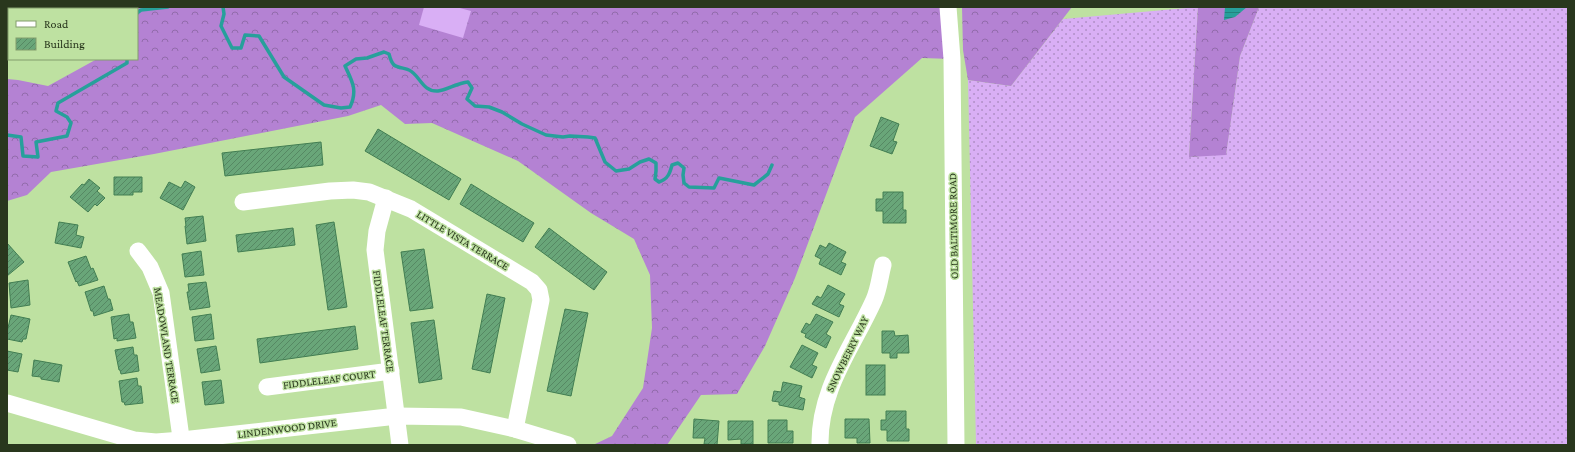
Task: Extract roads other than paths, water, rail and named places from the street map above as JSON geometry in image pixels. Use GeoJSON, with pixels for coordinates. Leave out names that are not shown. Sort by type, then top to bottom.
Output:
{"type":"FeatureCollection","features":[{"type":"Feature","properties":{"kind":"street","name":"OLD BALTIMORE ROAD"},"geometry":{"type":"LineString","coordinates":[[948,7],[952,59],[956,445]]}},
{"type":"Feature","properties":{"kind":"street","name":"LITTLE VISTA TERRACE"},"geometry":{"type":"LineString","coordinates":[[243,202],[330,190],[361,191],[386,198],[411,208],[532,282],[539,290],[541,300],[515,429]]}},
{"type":"Feature","properties":{"kind":"street","name":"FIDDLELEAF TERRACE"},"geometry":{"type":"LineString","coordinates":[[386,198],[377,231],[375,250],[400,445]]}},
{"type":"Feature","properties":{"kind":"street","name":"MEADOWLAND TERRACE"},"geometry":{"type":"LineString","coordinates":[[138,251],[150,267],[161,293],[182,443]]}},
{"type":"Feature","properties":{"kind":"street","name":"SNOWBERRY WAY"},"geometry":{"type":"LineString","coordinates":[[820,445],[823,409],[829,388],[875,298],[883,264]]}},
{"type":"Feature","properties":{"kind":"street","name":"FIDDLELEAF COURT"},"geometry":{"type":"LineString","coordinates":[[267,387],[391,371]]}},
{"type":"Feature","properties":{"kind":"street","name":"LINDENWOOD DRIVE"},"geometry":{"type":"LineString","coordinates":[[7,403],[134,440],[156,442],[182,443],[397,416],[461,417],[515,429],[568,445]]}},
{"type":"Feature","properties":{"kind":"water"},"geometry":{"type":"Polygon","coordinates":[[[1225,7],[1247,7],[1235,17],[1224,20],[1225,7]]]}},
{"type":"Feature","properties":{"kind":"waterway"},"geometry":{"type":"LineString","coordinates":[[138,12],[141,10],[168,7]]}},
{"type":"Feature","properties":{"kind":"waterway"},"geometry":{"type":"LineString","coordinates":[[223,7],[224,14],[221,26],[232,48],[241,48],[245,35],[259,36],[284,77],[324,105],[341,108],[350,107],[354,96],[354,91],[352,81],[345,66],[356,59],[367,58],[384,52],[389,54],[394,65],[413,72],[428,89],[438,91],[468,82],[472,88],[467,99],[475,106],[489,107],[502,112],[522,124],[546,135],[595,138],[605,162],[616,171],[629,169],[640,162],[649,159],[656,163],[655,179],[659,182],[665,179],[672,165],[678,163],[684,168],[684,183],[689,187],[714,188],[719,178],[754,185],[768,174],[772,165]]}},
{"type":"Feature","properties":{"kind":"waterway"},"geometry":{"type":"LineString","coordinates":[[7,135],[21,137],[23,156],[38,157],[36,142],[67,136],[71,123],[67,117],[56,111],[58,103],[127,63],[127,60]]}}]}
